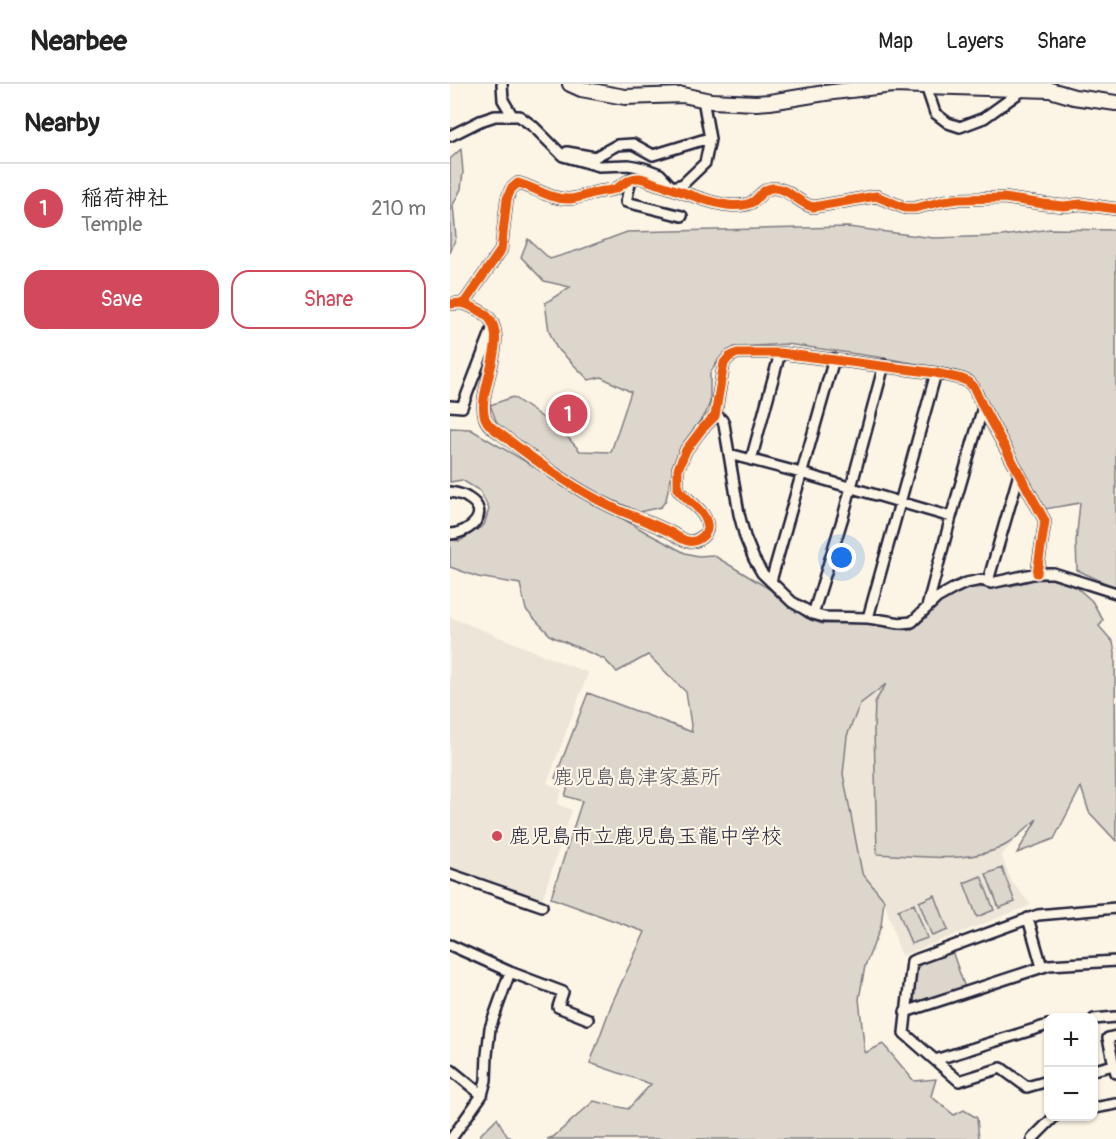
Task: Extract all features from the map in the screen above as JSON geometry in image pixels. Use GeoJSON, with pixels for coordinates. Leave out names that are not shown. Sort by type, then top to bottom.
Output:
{"type":"FeatureCollection","features":[{"type":"Feature","properties":{"kind":"main road"},"geometry":{"type":"LineString","coordinates":[[570,84],[581,89],[625,97],[683,96],[711,101],[756,103],[893,85],[1050,90],[1074,97],[1116,103]]}},
{"type":"Feature","properties":{"kind":"street"},"geometry":{"type":"LineString","coordinates":[[502,84],[503,100],[512,115]]}},
{"type":"Feature","properties":{"kind":"street"},"geometry":{"type":"LineString","coordinates":[[926,86],[935,113],[948,123],[960,127],[984,117],[1025,88]]}},
{"type":"Feature","properties":{"kind":"street"},"geometry":{"type":"LineString","coordinates":[[672,188],[684,184],[705,163],[709,138],[703,99]]}},
{"type":"Feature","properties":{"kind":"street"},"geometry":{"type":"LineString","coordinates":[[450,136],[495,116],[519,116],[534,127],[563,156],[599,166],[629,165],[644,168],[660,174],[672,188]]}},
{"type":"Feature","properties":{"kind":"street"},"geometry":{"type":"LineString","coordinates":[[558,150],[595,157],[617,146],[633,144],[653,155],[709,138]]}},
{"type":"Feature","properties":{"kind":"street"},"geometry":{"type":"LineString","coordinates":[[464,303],[501,250],[507,199],[511,189],[518,183],[540,192],[570,199],[614,189],[631,179],[641,178],[702,200],[736,205],[753,202],[762,192],[772,188],[813,207],[876,196],[905,208],[959,199],[1004,198],[1064,206],[1081,204],[1116,209]]}},
{"type":"Feature","properties":{"kind":"street"},"geometry":{"type":"LineString","coordinates":[[631,179],[626,202],[682,216]]}},
{"type":"Feature","properties":{"kind":"street"},"geometry":{"type":"LineString","coordinates":[[450,304],[464,303],[485,314],[492,324],[495,348],[483,407],[485,417],[492,427],[541,465],[592,497],[654,524],[684,541],[698,540],[707,531],[707,524],[704,516],[678,489],[678,469],[686,450],[715,416],[724,363],[729,357],[737,353],[780,353],[884,365],[962,378],[974,388],[982,407],[1045,521],[1037,573]]}},
{"type":"Feature","properties":{"kind":"street"},"geometry":{"type":"LineString","coordinates":[[450,406],[462,407],[493,327]]}},
{"type":"Feature","properties":{"kind":"street"},"geometry":{"type":"LineString","coordinates":[[751,460],[780,353]]}},
{"type":"Feature","properties":{"kind":"street"},"geometry":{"type":"LineString","coordinates":[[771,581],[834,359]]}},
{"type":"Feature","properties":{"kind":"street"},"geometry":{"type":"LineString","coordinates":[[813,615],[884,365]]}},
{"type":"Feature","properties":{"kind":"street"},"geometry":{"type":"LineString","coordinates":[[868,618],[936,373]]}},
{"type":"Feature","properties":{"kind":"street"},"geometry":{"type":"LineString","coordinates":[[926,609],[982,407]]}},
{"type":"Feature","properties":{"kind":"street"},"geometry":{"type":"LineString","coordinates":[[715,416],[722,419],[724,423],[739,514],[754,560],[762,573],[792,602],[813,615],[824,618],[868,618],[901,623],[912,622],[937,598],[953,589],[974,581],[992,583],[1037,573],[1053,573],[1116,593]]}},
{"type":"Feature","properties":{"kind":"street"},"geometry":{"type":"LineString","coordinates":[[729,454],[850,487],[951,518]]}},
{"type":"Feature","properties":{"kind":"street"},"geometry":{"type":"LineString","coordinates":[[988,581],[1019,474]]}},
{"type":"Feature","properties":{"kind":"street"},"geometry":{"type":"LineString","coordinates":[[450,492],[470,498],[477,506],[479,515],[473,526],[465,531],[450,534]]}},
{"type":"Feature","properties":{"kind":"street"},"geometry":{"type":"LineString","coordinates":[[450,874],[542,906]]}},
{"type":"Feature","properties":{"kind":"street"},"geometry":{"type":"LineString","coordinates":[[1044,1082],[1027,1087],[1001,1068],[959,1081],[904,1033],[912,961],[1038,915],[1116,908]]}},
{"type":"Feature","properties":{"kind":"street"},"geometry":{"type":"LineString","coordinates":[[1028,918],[1042,967]]}},
{"type":"Feature","properties":{"kind":"street"},"geometry":{"type":"LineString","coordinates":[[450,945],[562,993],[558,1007],[588,1019]]}},
{"type":"Feature","properties":{"kind":"street"},"geometry":{"type":"LineString","coordinates":[[906,1012],[1049,965],[1116,961]]}},
{"type":"Feature","properties":{"kind":"street"},"geometry":{"type":"LineString","coordinates":[[451,1139],[482,1095],[486,1080],[490,1028],[510,972]]}},
{"type":"Feature","properties":{"kind":"street"},"geometry":{"type":"LineString","coordinates":[[1098,1019],[1116,1017]]}},
{"type":"Feature","properties":{"kind":"street"},"geometry":{"type":"LineString","coordinates":[[935,1060],[1044,1026]]}},
{"type":"Feature","properties":{"kind":"street"},"geometry":{"type":"LineString","coordinates":[[1098,1070],[1115,1069],[1108,1038],[1116,1036]]}},
{"type":"Feature","properties":{"kind":"street"},"geometry":{"type":"LineString","coordinates":[[450,1069],[482,1095]]}},
{"type":"Feature","properties":{"kind":"street"},"geometry":{"type":"LineString","coordinates":[[1098,1107],[1116,1104]]}},
{"type":"Feature","properties":{"kind":"street"},"geometry":{"type":"LineString","coordinates":[[1032,1139],[1050,1121]]}},
{"type":"Feature","properties":{"kind":"shaded area"},"geometry":{"type":"Polygon","coordinates":[[[450,617],[588,673],[547,783],[562,790],[557,804],[572,810],[541,902],[450,870],[450,617]]]}},
{"type":"Feature","properties":{"kind":"shaded area"},"geometry":{"type":"Polygon","coordinates":[[[887,683],[1039,817],[1001,855],[1012,882],[1031,905],[901,956],[884,900],[862,873],[843,774],[847,736],[861,703],[887,683]]]}},
{"type":"Feature","properties":{"kind":"green space"},"geometry":{"type":"Polygon","coordinates":[[[461,149],[463,172],[461,189],[453,205],[456,238],[450,253],[450,159],[461,149]]]}},
{"type":"Feature","properties":{"kind":"green space"},"geometry":{"type":"Polygon","coordinates":[[[848,227],[934,238],[1002,236],[1050,229],[1116,230],[1116,588],[1077,570],[1076,542],[1080,503],[1045,509],[976,384],[957,371],[787,344],[737,347],[720,358],[710,373],[710,402],[706,413],[681,446],[666,500],[661,507],[639,512],[594,492],[500,431],[490,405],[513,397],[562,431],[580,451],[611,452],[631,392],[601,377],[589,380],[556,347],[549,331],[545,303],[570,287],[544,281],[521,257],[528,239],[550,259],[627,232],[848,227]]]}},
{"type":"Feature","properties":{"kind":"green space","name":"鹿児島島津家墓所"},"geometry":{"type":"Polygon","coordinates":[[[450,428],[470,429],[685,553],[698,556],[713,555],[771,590],[806,618],[822,624],[859,623],[911,630],[926,618],[937,602],[953,593],[973,588],[1011,586],[1034,580],[1053,579],[1074,585],[1092,601],[1103,620],[1099,626],[1113,642],[1115,652],[1116,841],[1089,812],[1081,787],[1054,839],[1017,853],[1037,819],[1009,843],[980,854],[945,858],[877,854],[875,702],[886,684],[860,704],[847,736],[843,774],[862,873],[884,900],[881,926],[865,966],[859,999],[865,1053],[883,1044],[914,1081],[936,1079],[931,1096],[954,1115],[964,1110],[977,1118],[979,1139],[547,1139],[553,1137],[594,1101],[628,1109],[651,1084],[590,1063],[612,1003],[645,932],[551,898],[582,801],[565,796],[569,783],[555,778],[588,693],[692,732],[686,692],[648,655],[617,672],[604,659],[551,636],[526,610],[520,584],[478,577],[450,567],[450,540],[460,541],[484,525],[489,509],[480,491],[462,480],[450,482],[450,428]]]}},
{"type":"Feature","properties":{"kind":"green space"},"geometry":{"type":"Polygon","coordinates":[[[1002,868],[1015,902],[999,908],[986,874],[1002,868]]]}},
{"type":"Feature","properties":{"kind":"green space"},"geometry":{"type":"Polygon","coordinates":[[[981,876],[994,910],[977,917],[964,883],[981,876]]]}},
{"type":"Feature","properties":{"kind":"green space"},"geometry":{"type":"Polygon","coordinates":[[[935,895],[948,930],[932,936],[919,902],[935,895]]]}},
{"type":"Feature","properties":{"kind":"green space"},"geometry":{"type":"Polygon","coordinates":[[[914,904],[927,938],[911,944],[898,910],[914,904]]]}},
{"type":"Feature","properties":{"kind":"green space"},"geometry":{"type":"Polygon","coordinates":[[[952,951],[965,988],[918,1005],[912,998],[915,970],[924,961],[952,951]]]}},
{"type":"Feature","properties":{"kind":"green space"},"geometry":{"type":"Polygon","coordinates":[[[497,1118],[507,1136],[514,1139],[478,1139],[481,1134],[497,1118]]]}},
{"type":"Feature","properties":{"kind":"cycle path"},"geometry":{"type":"LineString","coordinates":[[464,303],[501,250],[507,199],[511,189],[518,183],[563,199],[573,199],[615,189],[630,180],[640,178],[709,201],[730,205],[751,203],[764,191],[778,188],[813,207],[876,196],[905,208],[959,199],[1004,198],[1064,206],[1081,204],[1116,209]]}},
{"type":"Feature","properties":{"kind":"cycle path"},"geometry":{"type":"LineString","coordinates":[[450,304],[466,304],[480,311],[490,320],[495,332],[493,361],[483,406],[485,418],[490,426],[541,464],[597,500],[690,541],[703,536],[707,524],[703,514],[678,489],[678,469],[686,450],[715,416],[724,363],[729,357],[737,353],[780,353],[936,373],[969,382],[1045,521],[1037,573]]}},
{"type":"Feature","properties":{"kind":"place","name":"稲荷神社"},"geometry":{"type":"Point","coordinates":[568,414]}},
{"type":"Feature","properties":{"kind":"place","name":"鹿児島市立鹿児島玉龍中学校"},"geometry":{"type":"Point","coordinates":[497,836]}}]}
